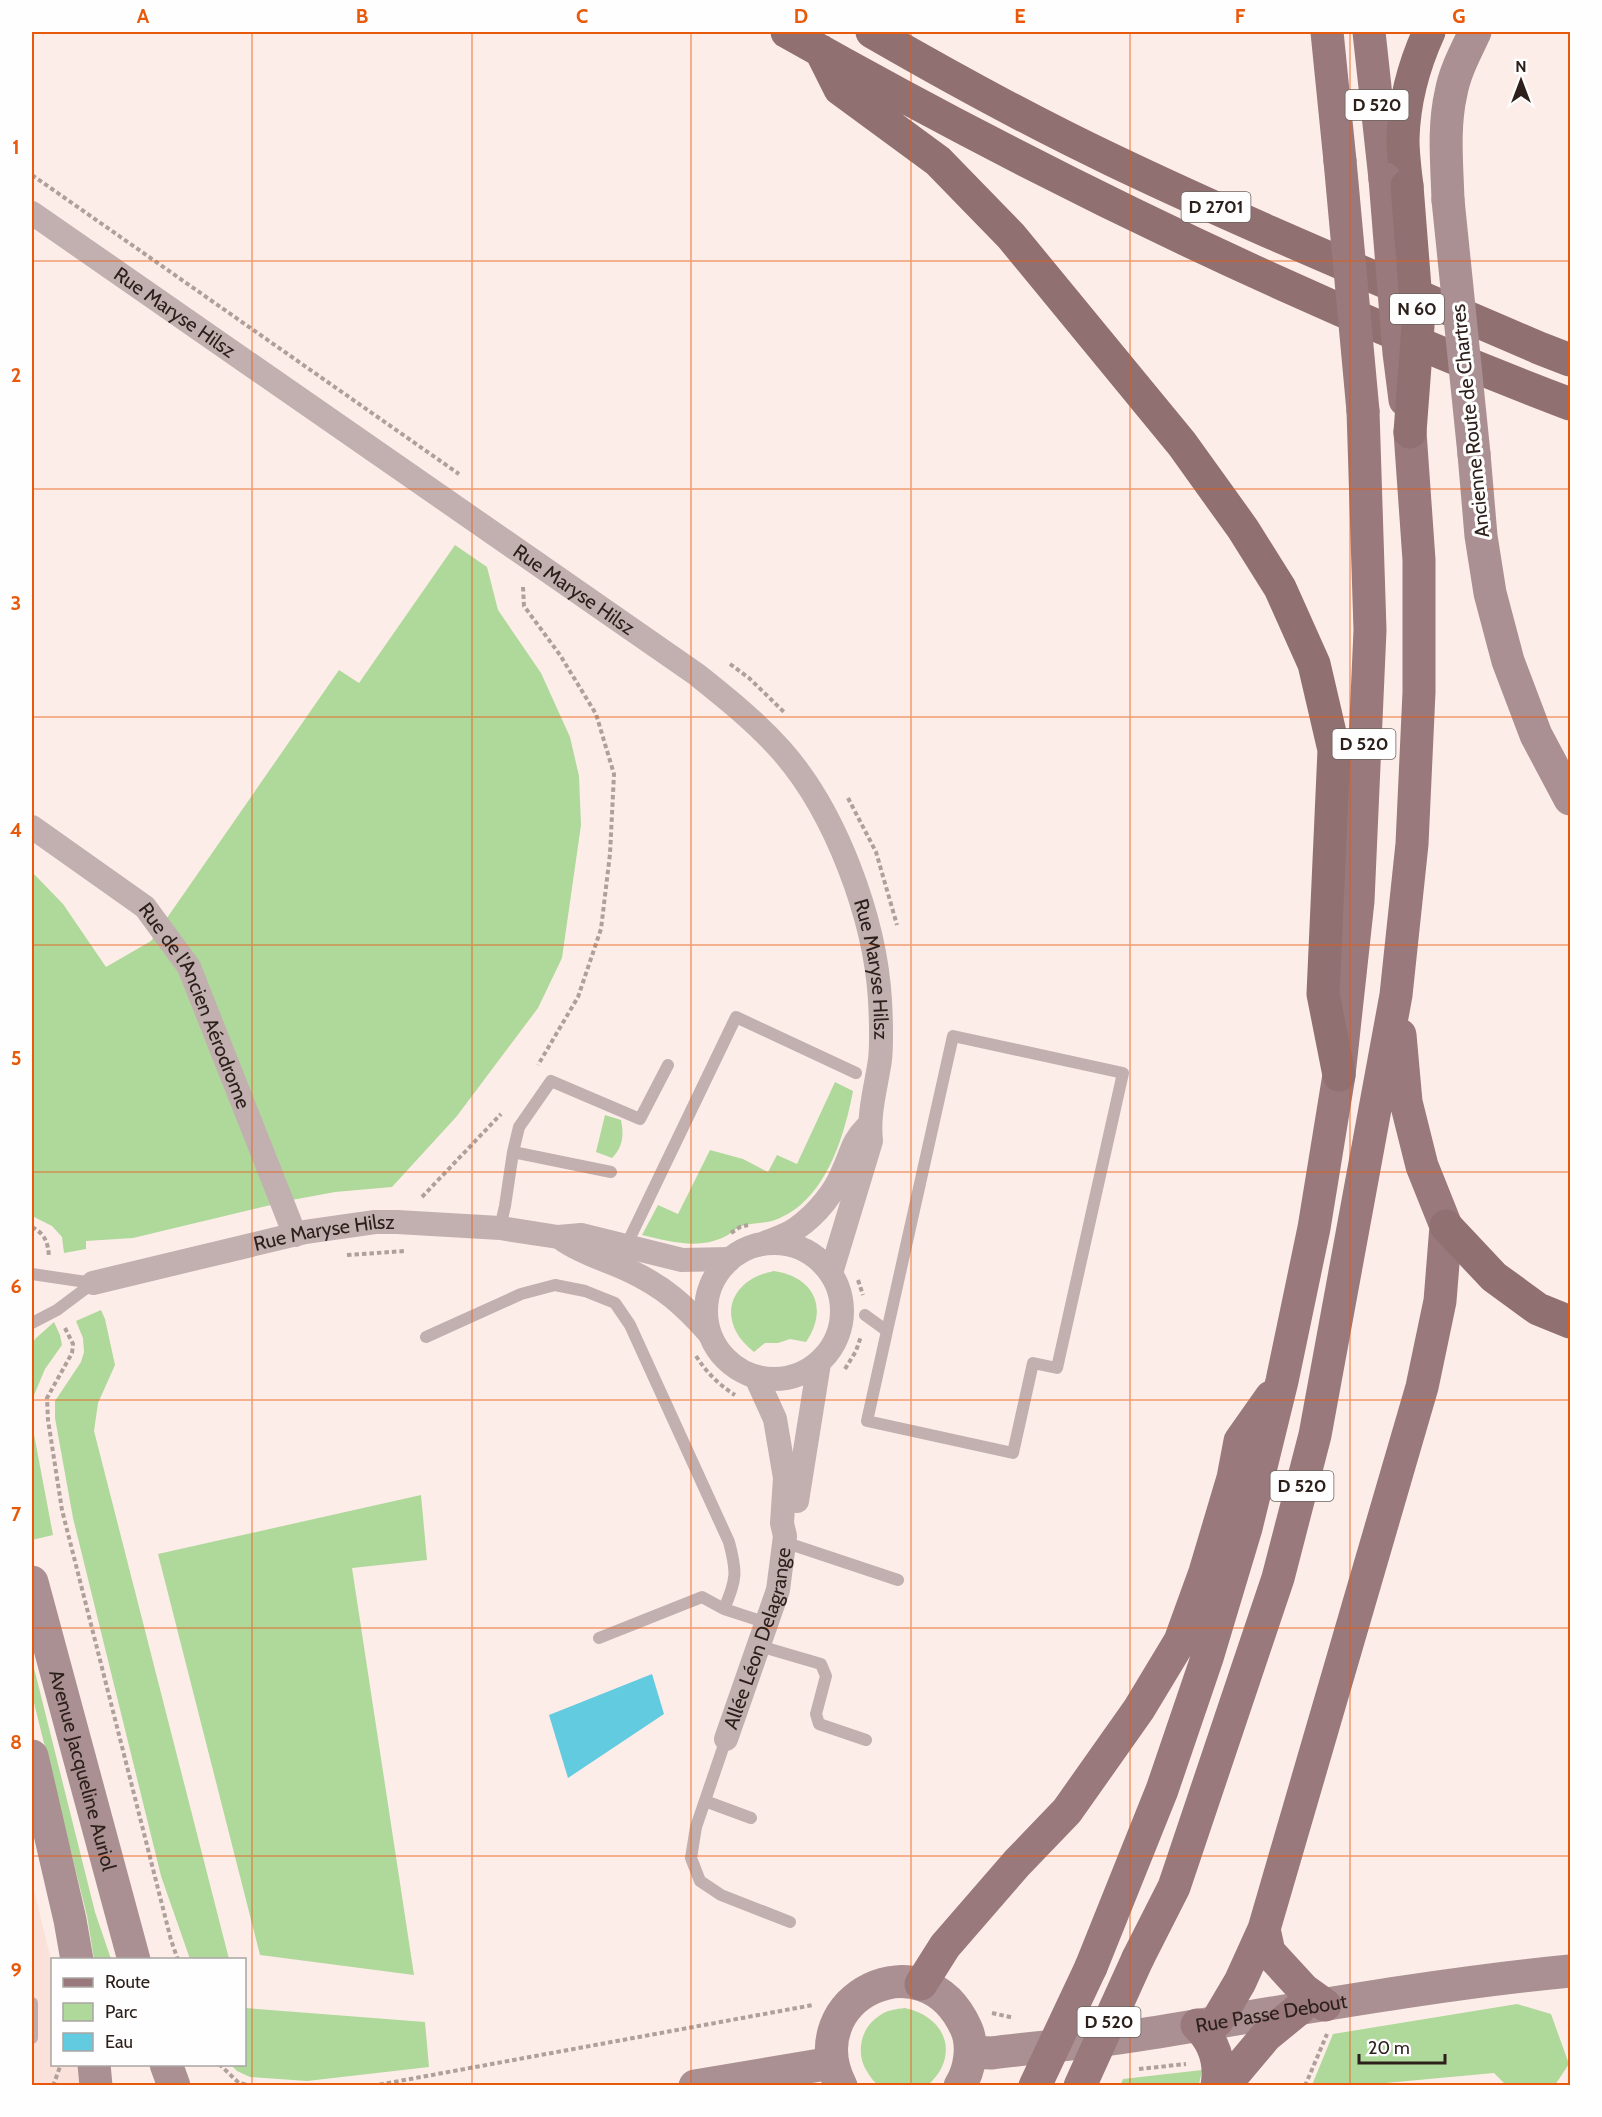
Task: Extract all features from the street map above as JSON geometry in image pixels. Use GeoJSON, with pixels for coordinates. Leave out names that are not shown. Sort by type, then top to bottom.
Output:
{"type":"FeatureCollection","features":[{"type":"Feature","properties":{"kind":"highway","name":"D 2701"},"geometry":{"type":"LineString","coordinates":[[786,32],[931,112],[1131,214],[1314,299],[1570,404]]}},
{"type":"Feature","properties":{"kind":"highway","name":"D 2701"},"geometry":{"type":"LineString","coordinates":[[872,32],[937,69],[1110,159],[1260,227],[1570,360]]}},
{"type":"Feature","properties":{"kind":"highway"},"geometry":{"type":"LineString","coordinates":[[1396,182],[1407,96],[1429,32]]}},
{"type":"Feature","properties":{"kind":"highway"},"geometry":{"type":"LineString","coordinates":[[821,51],[840,89],[938,161],[1011,236],[1182,444],[1243,529],[1280,588],[1314,664],[1334,750],[1323,994],[1339,1075]]}},
{"type":"Feature","properties":{"kind":"highway","name":"N 60"},"geometry":{"type":"LineString","coordinates":[[1396,182],[1418,326],[1410,432]]}},
{"type":"Feature","properties":{"kind":"highway"},"geometry":{"type":"LineString","coordinates":[[1446,1226],[1494,1277],[1538,1309],[1570,1322]]}},
{"type":"Feature","properties":{"kind":"main road","name":"D 520"},"geometry":{"type":"LineString","coordinates":[[1035,2085],[1090,1967],[1162,1790],[1207,1658],[1246,1528],[1282,1381],[1314,1228],[1339,1075],[1358,901],[1370,630],[1363,411],[1327,32]]}},
{"type":"Feature","properties":{"kind":"main road","name":"D 520"},"geometry":{"type":"LineString","coordinates":[[1369,32],[1396,182]]}},
{"type":"Feature","properties":{"kind":"main road","name":"Ancienne Route de Chartres"},"geometry":{"type":"LineString","coordinates":[[1475,32],[1463,57],[1451,92],[1446,136],[1448,200],[1481,536],[1490,593],[1508,661],[1536,735],[1570,799]]}},
{"type":"Feature","properties":{"kind":"main road","name":"D 520"},"geometry":{"type":"LineString","coordinates":[[1080,2085],[1138,1958],[1174,1887],[1278,1578],[1315,1435],[1396,995],[1412,844],[1419,692],[1419,560],[1410,432]]}},
{"type":"Feature","properties":{"kind":"main road"},"geometry":{"type":"LineString","coordinates":[[1217,2085],[1215,2052],[1208,2035],[1207,2023],[1240,1982],[1264,1929],[1422,1387],[1440,1301],[1446,1226],[1422,1166],[1406,1102],[1396,995]]}},
{"type":"Feature","properties":{"kind":"main road"},"geometry":{"type":"LineString","coordinates":[[921,1984],[945,1946],[1017,1863],[1067,1811],[1123,1732],[1180,1641],[1205,1572],[1233,1478],[1240,1442],[1282,1381]]}},
{"type":"Feature","properties":{"kind":"main road","name":"Avenue Jacqueline Auriol"},"geometry":{"type":"LineString","coordinates":[[32,1582],[134,1958]]}},
{"type":"Feature","properties":{"kind":"main road"},"geometry":{"type":"LineString","coordinates":[[32,1756],[70,1920],[76,1958]]}},
{"type":"Feature","properties":{"kind":"main road"},"geometry":{"type":"LineString","coordinates":[[1224,2085],[1266,2036],[1318,2014],[1304,1990],[1269,1952],[1264,1929]]}},
{"type":"Feature","properties":{"kind":"main road","name":"Rue Passe Debout"},"geometry":{"type":"LineString","coordinates":[[971,2052],[991,2053],[1137,2035],[1207,2023],[1318,2014],[1524,1976],[1570,1971]]}},
{"type":"Feature","properties":{"kind":"main road"},"geometry":{"type":"LineString","coordinates":[[695,2085],[836,2074],[832,2039],[840,2017],[854,1998],[875,1986],[898,1981],[921,1984],[943,1994],[959,2012],[969,2033],[971,2052],[965,2078],[960,2085]]}},
{"type":"Feature","properties":{"kind":"main road"},"geometry":{"type":"LineString","coordinates":[[94,2066],[96,2085]]}},
{"type":"Feature","properties":{"kind":"main road"},"geometry":{"type":"LineString","coordinates":[[167,2066],[174,2085]]}},
{"type":"Feature","properties":{"kind":"street","name":"Rue Maryse Hilsz"},"geometry":{"type":"LineString","coordinates":[[32,215],[696,674],[747,715],[782,751],[808,786],[831,827],[849,868],[870,929],[880,1000],[880,1057],[869,1124],[871,1141],[831,1273]]}},
{"type":"Feature","properties":{"kind":"street","name":"Rue de l'Ancien Aérodrome"},"geometry":{"type":"LineString","coordinates":[[32,827],[145,907],[189,967],[295,1235]]}},
{"type":"Feature","properties":{"kind":"street","name":"Rue Maryse Hilsz"},"geometry":{"type":"LineString","coordinates":[[761,1233],[796,1229],[813,1215],[828,1198],[844,1171],[856,1138],[869,1124]]}},
{"type":"Feature","properties":{"kind":"street","name":"Rue Maryse Hilsz"},"geometry":{"type":"LineString","coordinates":[[93,1283],[295,1235],[375,1222],[500,1228],[558,1237],[581,1235],[682,1260],[726,1248]]}},
{"type":"Feature","properties":{"kind":"street"},"geometry":{"type":"LineString","coordinates":[[761,1233],[783,1243],[802,1248],[818,1258],[831,1273],[840,1291],[843,1310],[841,1330],[832,1348],[830,1369],[778,1380],[756,1377],[736,1368],[700,1340],[708,1293],[726,1248],[745,1249],[761,1233]]}},
{"type":"Feature","properties":{"kind":"street","name":"Rue Maryse Hilsz"},"geometry":{"type":"LineString","coordinates":[[558,1237],[578,1250],[631,1272],[670,1293],[690,1311],[700,1340]]}},
{"type":"Feature","properties":{"kind":"street","name":"Allée Léon Delagrange"},"geometry":{"type":"LineString","coordinates":[[785,1539],[794,1527],[801,1467],[830,1369]]}},
{"type":"Feature","properties":{"kind":"street","name":"Allée Léon Delagrange"},"geometry":{"type":"LineString","coordinates":[[726,1739],[778,1590],[785,1539],[782,1523],[785,1478],[775,1419],[756,1377]]}},
{"type":"Feature","properties":{"kind":"lane"},"geometry":{"type":"LineString","coordinates":[[626,1246],[736,1017],[856,1073]]}},
{"type":"Feature","properties":{"kind":"lane"},"geometry":{"type":"LineString","coordinates":[[953,1035],[1123,1073],[1057,1368],[1034,1363],[1013,1453],[867,1420],[887,1331],[953,1035]]}},
{"type":"Feature","properties":{"kind":"lane"},"geometry":{"type":"LineString","coordinates":[[500,1228],[506,1206],[513,1152],[519,1127],[551,1081],[640,1119],[668,1065]]}},
{"type":"Feature","properties":{"kind":"lane"},"geometry":{"type":"LineString","coordinates":[[513,1152],[611,1172]]}},
{"type":"Feature","properties":{"kind":"lane"},"geometry":{"type":"LineString","coordinates":[[32,1274],[93,1283]]}},
{"type":"Feature","properties":{"kind":"lane"},"geometry":{"type":"LineString","coordinates":[[32,1323],[57,1310],[93,1283]]}},
{"type":"Feature","properties":{"kind":"lane"},"geometry":{"type":"LineString","coordinates":[[426,1337],[521,1294],[555,1285],[585,1291],[615,1303],[630,1325],[729,1542],[736,1567],[732,1590],[724,1609]]}},
{"type":"Feature","properties":{"kind":"lane"},"geometry":{"type":"LineString","coordinates":[[865,1315],[887,1331]]}},
{"type":"Feature","properties":{"kind":"lane"},"geometry":{"type":"LineString","coordinates":[[785,1539],[898,1580]]}},
{"type":"Feature","properties":{"kind":"lane"},"geometry":{"type":"LineString","coordinates":[[600,1638],[702,1598],[724,1609],[767,1623]]}},
{"type":"Feature","properties":{"kind":"lane"},"geometry":{"type":"LineString","coordinates":[[759,1646],[821,1664],[826,1676],[816,1714],[819,1724],[866,1740]]}},
{"type":"Feature","properties":{"kind":"lane"},"geometry":{"type":"LineString","coordinates":[[726,1739],[696,1827],[691,1858],[700,1881],[721,1895],[790,1922]]}},
{"type":"Feature","properties":{"kind":"lane"},"geometry":{"type":"LineString","coordinates":[[705,1801],[751,1818]]}},
{"type":"Feature","properties":{"kind":"lane"},"geometry":{"type":"LineString","coordinates":[[32,2003],[32,2038]]}},
{"type":"Feature","properties":{"kind":"path"},"geometry":{"type":"LineString","coordinates":[[32,175],[465,479]]}},
{"type":"Feature","properties":{"kind":"path"},"geometry":{"type":"LineString","coordinates":[[522,577],[524,606],[560,655],[596,714],[614,774],[610,854],[601,929],[578,997],[533,1071]]}},
{"type":"Feature","properties":{"kind":"path"},"geometry":{"type":"LineString","coordinates":[[721,658],[749,678],[788,716]]}},
{"type":"Feature","properties":{"kind":"path"},"geometry":{"type":"LineString","coordinates":[[844,790],[876,852],[898,927]]}},
{"type":"Feature","properties":{"kind":"path"},"geometry":{"type":"LineString","coordinates":[[430,1201],[419,1200],[494,1122],[507,1105]]}},
{"type":"Feature","properties":{"kind":"path"},"geometry":{"type":"LineString","coordinates":[[32,1227],[44,1236],[48,1245],[49,1259],[59,1258]]}},
{"type":"Feature","properties":{"kind":"path"},"geometry":{"type":"LineString","coordinates":[[726,1248],[740,1227],[761,1233]]}},
{"type":"Feature","properties":{"kind":"path"},"geometry":{"type":"LineString","coordinates":[[338,1256],[406,1251]]}},
{"type":"Feature","properties":{"kind":"path"},"geometry":{"type":"LineString","coordinates":[[830,1369],[856,1351],[862,1333],[865,1315],[863,1294],[856,1275]]}},
{"type":"Feature","properties":{"kind":"path"},"geometry":{"type":"LineString","coordinates":[[63,1322],[73,1344],[72,1353],[47,1398],[48,1420],[62,1510],[171,1940],[178,1958]]}},
{"type":"Feature","properties":{"kind":"path"},"geometry":{"type":"LineString","coordinates":[[700,1340],[706,1372],[717,1383],[740,1398]]}},
{"type":"Feature","properties":{"kind":"path"},"geometry":{"type":"LineString","coordinates":[[987,2008],[994,2014],[1018,2019]]}},
{"type":"Feature","properties":{"kind":"path"},"geometry":{"type":"LineString","coordinates":[[372,2085],[782,2012]]}},
{"type":"Feature","properties":{"kind":"path"},"geometry":{"type":"LineString","coordinates":[[1305,2085],[1318,2014]]}},
{"type":"Feature","properties":{"kind":"path"},"geometry":{"type":"LineString","coordinates":[[1136,2069],[1193,2063]]}},
{"type":"Feature","properties":{"kind":"path"},"geometry":{"type":"LineString","coordinates":[[53,2085],[60,2066]]}},
{"type":"Feature","properties":{"kind":"path"},"geometry":{"type":"LineString","coordinates":[[221,2066],[239,2083],[254,2085]]}},
{"type":"Feature","properties":{"kind":"shaded area"},"geometry":{"type":"Polygon","coordinates":[[[32,1882],[51,1960],[51,2066],[78,2066],[83,2085],[32,2085],[32,1882]]]}},
{"type":"Feature","properties":{"kind":"green space"},"geometry":{"type":"Polygon","coordinates":[[[455,545],[487,567],[498,610],[541,673],[570,737],[579,776],[581,825],[562,958],[538,1008],[457,1116],[392,1187],[335,1192],[292,1200],[133,1238],[86,1241],[86,1249],[64,1253],[62,1237],[52,1226],[32,1216],[32,872],[63,904],[106,967],[151,941],[339,670],[359,683],[455,545]]]}},
{"type":"Feature","properties":{"kind":"green space"},"geometry":{"type":"Polygon","coordinates":[[[835,1082],[853,1091],[838,1148],[819,1184],[807,1199],[792,1211],[775,1220],[743,1225],[724,1237],[704,1243],[683,1243],[642,1235],[658,1205],[678,1214],[710,1150],[743,1159],[768,1172],[777,1155],[797,1164],[835,1082]]]}},
{"type":"Feature","properties":{"kind":"green space"},"geometry":{"type":"Polygon","coordinates":[[[605,1115],[621,1120],[622,1125],[620,1145],[612,1158],[596,1152],[605,1115]]]}},
{"type":"Feature","properties":{"kind":"green space"},"geometry":{"type":"Polygon","coordinates":[[[774,1271],[788,1274],[808,1287],[817,1306],[816,1317],[806,1342],[790,1339],[778,1343],[765,1343],[754,1352],[742,1341],[734,1328],[731,1316],[732,1304],[737,1293],[746,1283],[774,1271]]]}},
{"type":"Feature","properties":{"kind":"green space"},"geometry":{"type":"Polygon","coordinates":[[[101,1310],[105,1319],[115,1365],[98,1403],[94,1431],[229,1958],[190,1958],[161,1876],[73,1518],[55,1418],[55,1401],[81,1362],[84,1352],[83,1338],[76,1321],[101,1310]]]}},
{"type":"Feature","properties":{"kind":"green space"},"geometry":{"type":"Polygon","coordinates":[[[54,1322],[62,1345],[45,1369],[32,1400],[32,1345],[35,1339],[54,1322]]]}},
{"type":"Feature","properties":{"kind":"green space"},"geometry":{"type":"Polygon","coordinates":[[[32,1429],[53,1535],[32,1540],[32,1429]]]}},
{"type":"Feature","properties":{"kind":"green space"},"geometry":{"type":"Polygon","coordinates":[[[421,1495],[427,1560],[352,1568],[414,1975],[260,1955],[158,1554],[421,1495]]]}},
{"type":"Feature","properties":{"kind":"green space"},"geometry":{"type":"Polygon","coordinates":[[[32,1660],[95,1912],[111,1958],[94,1958],[87,1916],[32,1695],[32,1660]]]}},
{"type":"Feature","properties":{"kind":"green space"},"geometry":{"type":"Polygon","coordinates":[[[1517,2004],[1551,2014],[1569,2064],[1555,2085],[1506,2085],[1494,2073],[1364,2085],[1312,2085],[1333,2034],[1517,2004]]]}},
{"type":"Feature","properties":{"kind":"green space"},"geometry":{"type":"Polygon","coordinates":[[[246,2008],[425,2022],[429,2067],[307,2081],[250,2077],[232,2066],[246,2066],[246,2008]]]}},
{"type":"Feature","properties":{"kind":"green space"},"geometry":{"type":"Polygon","coordinates":[[[905,2008],[931,2020],[939,2029],[946,2050],[944,2062],[938,2074],[928,2085],[881,2086],[873,2081],[864,2066],[861,2042],[867,2027],[882,2014],[905,2008]]]}},
{"type":"Feature","properties":{"kind":"green space"},"geometry":{"type":"Polygon","coordinates":[[[1202,2070],[1199,2085],[1120,2086],[1123,2079],[1202,2070]]]}},
{"type":"Feature","properties":{"kind":"water"},"geometry":{"type":"Polygon","coordinates":[[[652,1674],[664,1714],[568,1778],[549,1715],[652,1674]]]}}]}
